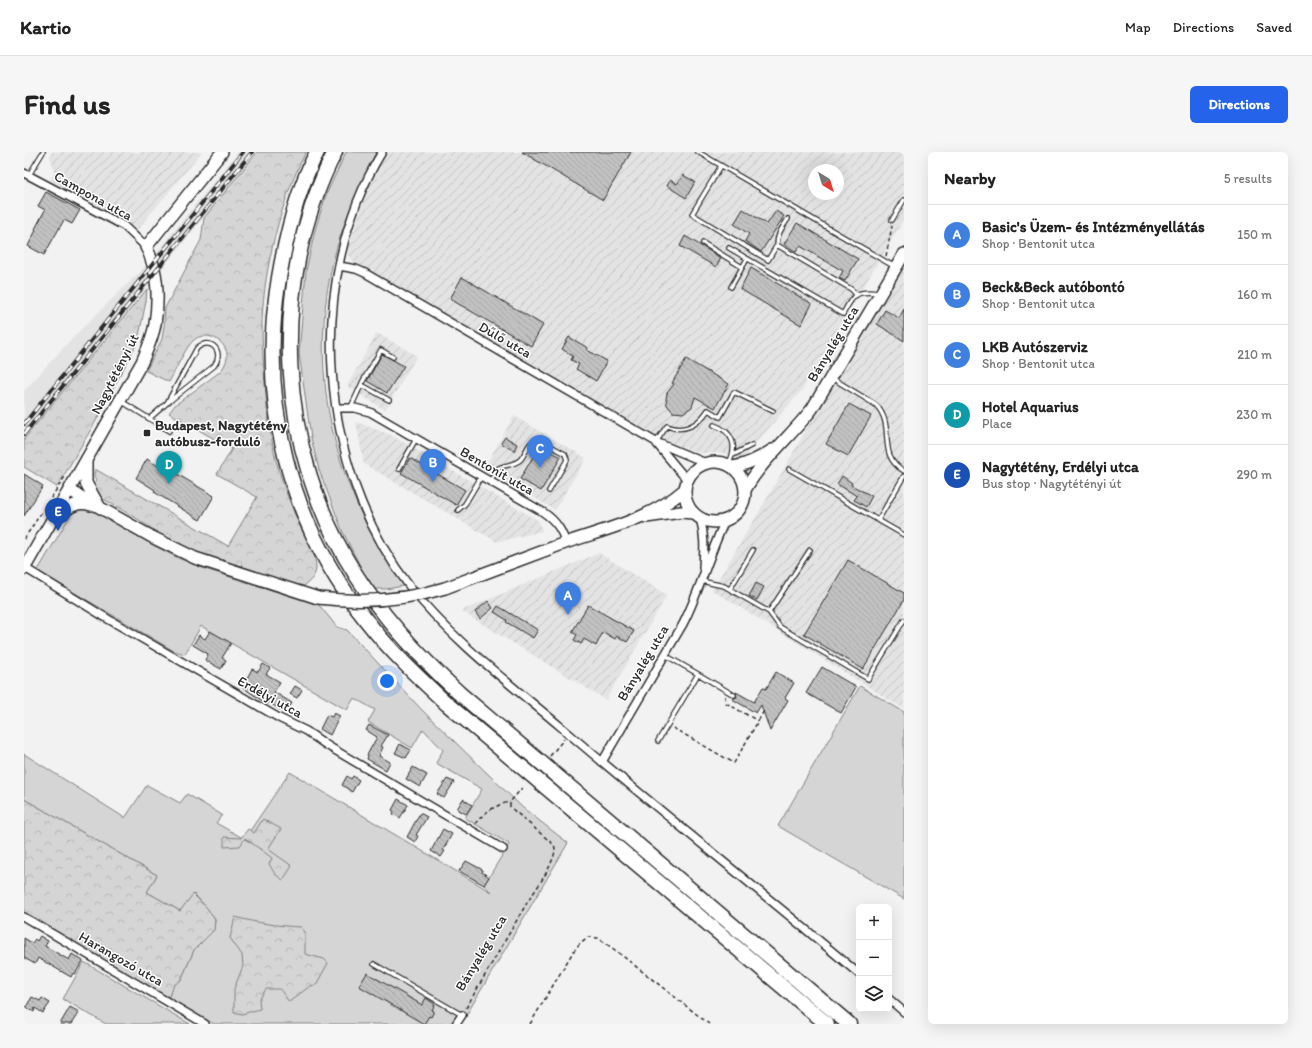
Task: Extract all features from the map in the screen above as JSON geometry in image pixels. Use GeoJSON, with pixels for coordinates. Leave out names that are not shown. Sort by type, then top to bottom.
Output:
{"type":"FeatureCollection","features":[{"type":"Feature","properties":{"kind":"highway"},"geometry":{"type":"LineString","coordinates":[[317,152],[296,205],[281,264],[274,311],[272,364],[277,415],[288,469],[300,504],[312,531],[339,582],[366,620],[392,651],[447,704],[827,1024]]}},
{"type":"Feature","properties":{"kind":"highway"},"geometry":{"type":"LineString","coordinates":[[335,152],[311,210],[298,262],[292,310],[290,350],[295,409],[303,453],[314,490],[344,556],[387,619],[425,661],[459,693],[848,1024]]}},
{"type":"Feature","properties":{"kind":"street"},"geometry":{"type":"LineString","coordinates":[[146,247],[222,152]]}},
{"type":"Feature","properties":{"kind":"street"},"geometry":{"type":"LineString","coordinates":[[382,152],[363,190],[348,228],[339,266],[332,309],[331,361],[343,446],[364,507],[383,545],[410,586],[433,614],[459,640],[602,762],[787,913],[856,971]]}},
{"type":"Feature","properties":{"kind":"street","name":"Campona utca"},"geometry":{"type":"LineString","coordinates":[[26,174],[124,226],[146,247]]}},
{"type":"Feature","properties":{"kind":"street","name":"Nagytétényi út"},"geometry":{"type":"LineString","coordinates":[[24,568],[142,362],[150,342],[155,324],[157,302],[152,260],[146,247]]}},
{"type":"Feature","properties":{"kind":"street","name":"Bányalég utca"},"geometry":{"type":"LineString","coordinates":[[602,762],[691,609],[725,520],[738,512],[745,498],[745,490],[752,477],[812,409],[904,254]]}},
{"type":"Feature","properties":{"kind":"street","name":"Dűlő utca"},"geometry":{"type":"LineString","coordinates":[[339,266],[356,269],[364,273],[656,442],[706,463]]}},
{"type":"Feature","properties":{"kind":"street","name":"Bentonit utca"},"geometry":{"type":"LineString","coordinates":[[337,408],[351,408],[370,412],[490,482],[551,518],[559,526],[566,543]]}},
{"type":"Feature","properties":{"kind":"street","name":"Dűlő utca"},"geometry":{"type":"LineString","coordinates":[[656,442],[686,485]]}},
{"type":"Feature","properties":{"kind":"street","name":"Bányalég utca"},"geometry":{"type":"LineString","coordinates":[[706,463],[731,462],[741,466],[782,444]]}},
{"type":"Feature","properties":{"kind":"street"},"geometry":{"type":"LineString","coordinates":[[86,459],[86,483],[99,507]]}},
{"type":"Feature","properties":{"kind":"street"},"geometry":{"type":"LineString","coordinates":[[731,462],[741,477],[745,490]]}},
{"type":"Feature","properties":{"kind":"street"},"geometry":{"type":"LineString","coordinates":[[72,485],[99,507],[172,548],[195,558],[318,598],[347,601],[389,600],[426,594],[445,588],[566,543],[634,520],[674,499],[686,485],[695,470],[706,463]]}},
{"type":"Feature","properties":{"kind":"street","name":"Bányalég utca"},"geometry":{"type":"LineString","coordinates":[[686,485],[685,498],[688,506],[696,516],[703,529],[705,542],[702,579]]}},
{"type":"Feature","properties":{"kind":"street"},"geometry":{"type":"LineString","coordinates":[[52,520],[75,504],[84,503],[99,507]]}},
{"type":"Feature","properties":{"kind":"street"},"geometry":{"type":"LineString","coordinates":[[634,520],[681,512],[696,516],[708,522],[725,520]]}},
{"type":"Feature","properties":{"kind":"street","name":"Erdélyi utca"},"geometry":{"type":"LineString","coordinates":[[24,568],[108,619],[279,718],[306,731],[328,746],[503,849]]}},
{"type":"Feature","properties":{"kind":"street","name":"Harangozó utca"},"geometry":{"type":"LineString","coordinates":[[24,917],[205,1024]]}},
{"type":"Feature","properties":{"kind":"street"},"geometry":{"type":"LineString","coordinates":[[892,1002],[904,1012]]}},
{"type":"Feature","properties":{"kind":"street"},"geometry":{"type":"LineString","coordinates":[[456,1024],[462,1015]]}},
{"type":"Feature","properties":{"kind":"lane"},"geometry":{"type":"LineString","coordinates":[[26,174],[43,152]]}},
{"type":"Feature","properties":{"kind":"lane"},"geometry":{"type":"LineString","coordinates":[[698,152],[896,268]]}},
{"type":"Feature","properties":{"kind":"lane"},"geometry":{"type":"LineString","coordinates":[[721,166],[692,214],[768,260],[777,245],[778,234],[788,219]]}},
{"type":"Feature","properties":{"kind":"lane"},"geometry":{"type":"LineString","coordinates":[[892,220],[904,200]]}},
{"type":"Feature","properties":{"kind":"lane"},"geometry":{"type":"LineString","coordinates":[[702,243],[742,267]]}},
{"type":"Feature","properties":{"kind":"lane"},"geometry":{"type":"LineString","coordinates":[[777,245],[857,295]]}},
{"type":"Feature","properties":{"kind":"lane"},"geometry":{"type":"LineString","coordinates":[[728,248],[842,314],[851,299],[857,295],[866,291],[881,293]]}},
{"type":"Feature","properties":{"kind":"lane"},"geometry":{"type":"LineString","coordinates":[[731,286],[746,258]]}},
{"type":"Feature","properties":{"kind":"lane"},"geometry":{"type":"LineString","coordinates":[[150,418],[214,366],[219,357],[216,348],[208,344],[202,344],[197,348],[167,403]]}},
{"type":"Feature","properties":{"kind":"lane"},"geometry":{"type":"LineString","coordinates":[[351,408],[363,381],[381,350],[393,357]]}},
{"type":"Feature","properties":{"kind":"lane"},"geometry":{"type":"LineString","coordinates":[[831,377],[876,405],[881,410],[884,418],[891,460],[897,467],[904,471]]}},
{"type":"Feature","properties":{"kind":"lane"},"geometry":{"type":"LineString","coordinates":[[362,384],[389,400]]}},
{"type":"Feature","properties":{"kind":"lane"},"geometry":{"type":"LineString","coordinates":[[656,442],[667,426],[687,428],[700,421],[708,410],[720,417],[734,392],[773,411]]}},
{"type":"Feature","properties":{"kind":"lane"},"geometry":{"type":"LineString","coordinates":[[120,400],[169,431]]}},
{"type":"Feature","properties":{"kind":"lane"},"geometry":{"type":"LineString","coordinates":[[714,425],[723,429],[731,437],[733,444],[731,462]]}},
{"type":"Feature","properties":{"kind":"lane"},"geometry":{"type":"LineString","coordinates":[[399,469],[416,439]]}},
{"type":"Feature","properties":{"kind":"lane"},"geometry":{"type":"LineString","coordinates":[[490,482],[497,469],[520,460],[530,444],[536,440],[540,440],[565,454],[567,457],[567,460],[549,491]]}},
{"type":"Feature","properties":{"kind":"lane"},"geometry":{"type":"LineString","coordinates":[[731,462],[752,445]]}},
{"type":"Feature","properties":{"kind":"lane"},"geometry":{"type":"LineString","coordinates":[[789,469],[904,535]]}},
{"type":"Feature","properties":{"kind":"lane"},"geometry":{"type":"LineString","coordinates":[[878,520],[904,476]]}},
{"type":"Feature","properties":{"kind":"lane"},"geometry":{"type":"LineString","coordinates":[[458,510],[465,504],[481,477]]}},
{"type":"Feature","properties":{"kind":"lane"},"geometry":{"type":"LineString","coordinates":[[730,590],[753,550]]}},
{"type":"Feature","properties":{"kind":"lane"},"geometry":{"type":"LineString","coordinates":[[769,612],[810,550]]}},
{"type":"Feature","properties":{"kind":"lane"},"geometry":{"type":"LineString","coordinates":[[702,579],[724,586],[769,612],[780,627],[868,679],[904,620]]}},
{"type":"Feature","properties":{"kind":"lane"},"geometry":{"type":"LineString","coordinates":[[665,655],[734,695]]}},
{"type":"Feature","properties":{"kind":"lane"},"geometry":{"type":"LineString","coordinates":[[658,741],[698,674]]}},
{"type":"Feature","properties":{"kind":"lane"},"geometry":{"type":"LineString","coordinates":[[374,964],[462,1015]]}},
{"type":"Feature","properties":{"kind":"path"},"geometry":{"type":"LineString","coordinates":[[885,261],[892,220]]}},
{"type":"Feature","properties":{"kind":"path"},"geometry":{"type":"LineString","coordinates":[[24,539],[65,475],[72,485]]}},
{"type":"Feature","properties":{"kind":"path"},"geometry":{"type":"LineString","coordinates":[[726,690],[724,698],[726,703],[758,721]]}},
{"type":"Feature","properties":{"kind":"path"},"geometry":{"type":"LineString","coordinates":[[668,725],[734,763],[765,709]]}},
{"type":"Feature","properties":{"kind":"path"},"geometry":{"type":"LineString","coordinates":[[549,757],[566,738]]}},
{"type":"Feature","properties":{"kind":"path"},"geometry":{"type":"LineString","coordinates":[[471,830],[478,820],[491,810],[502,804],[510,802],[522,788]]}},
{"type":"Feature","properties":{"kind":"path","name":"Bányalég utca"},"geometry":{"type":"LineString","coordinates":[[462,1015],[537,888],[553,859],[556,849],[554,845],[511,809],[510,802]]}},
{"type":"Feature","properties":{"kind":"path"},"geometry":{"type":"LineString","coordinates":[[530,1024],[573,952],[580,943],[588,937],[598,938],[616,950],[709,1024]]}},
{"type":"Feature","properties":{"kind":"shaded area"},"geometry":{"type":"Polygon","coordinates":[[[52,152],[202,152],[138,229],[50,180],[55,171],[50,157],[52,152]]]}},
{"type":"Feature","properties":{"kind":"shaded area"},"geometry":{"type":"Polygon","coordinates":[[[238,152],[257,152],[24,439],[24,391],[74,336],[141,271],[238,152]]]}},
{"type":"Feature","properties":{"kind":"shaded area"},"geometry":{"type":"Polygon","coordinates":[[[387,152],[904,152],[904,219],[802,390],[741,460],[723,453],[699,453],[662,439],[353,261],[349,255],[348,247],[368,187],[387,152]]]}},
{"type":"Feature","properties":{"kind":"shaded area"},"geometry":{"type":"Polygon","coordinates":[[[904,267],[904,709],[712,590],[821,404],[904,267]]]}},
{"type":"Feature","properties":{"kind":"shaded area"},"geometry":{"type":"Polygon","coordinates":[[[377,333],[417,356],[385,410],[347,386],[377,333]]]}},
{"type":"Feature","properties":{"kind":"shaded area"},"geometry":{"type":"Polygon","coordinates":[[[514,416],[586,458],[555,510],[484,468],[514,416]]]}},
{"type":"Feature","properties":{"kind":"shaded area"},"geometry":{"type":"Polygon","coordinates":[[[356,422],[391,435],[539,521],[542,531],[497,542],[364,464],[356,422]]]}},
{"type":"Feature","properties":{"kind":"shaded area"},"geometry":{"type":"Polygon","coordinates":[[[599,553],[667,595],[606,700],[461,611],[599,553]]]}},
{"type":"Feature","properties":{"kind":"green space"},"geometry":{"type":"Polygon","coordinates":[[[257,152],[306,152],[289,191],[275,234],[266,279],[262,321],[266,395],[274,450],[285,490],[316,563],[315,574],[304,586],[282,581],[202,555],[183,547],[100,497],[92,487],[97,485],[94,475],[95,469],[228,546],[257,497],[217,474],[232,449],[169,413],[175,405],[221,371],[227,358],[226,349],[223,345],[215,338],[205,336],[195,339],[184,353],[169,382],[146,371],[162,339],[165,308],[201,240],[204,218],[257,152]]]}},
{"type":"Feature","properties":{"kind":"green space"},"geometry":{"type":"Polygon","coordinates":[[[346,152],[376,152],[346,219],[333,262],[327,292],[324,323],[323,353],[325,384],[329,414],[336,444],[356,502],[367,526],[404,586],[386,589],[375,589],[363,572],[342,530],[319,470],[311,438],[299,353],[306,271],[315,230],[326,195],[346,152]]]}},
{"type":"Feature","properties":{"kind":"green space"},"geometry":{"type":"Polygon","coordinates":[[[147,289],[138,341],[100,414],[57,487],[24,467],[24,439],[147,289]]]}},
{"type":"Feature","properties":{"kind":"green space"},"geometry":{"type":"Polygon","coordinates":[[[83,509],[94,511],[153,545],[178,558],[205,569],[319,605],[337,627],[347,630],[422,710],[523,808],[568,843],[461,1024],[214,1024],[168,998],[174,985],[181,980],[194,950],[214,930],[215,919],[194,894],[180,911],[147,892],[157,875],[24,799],[24,754],[125,818],[147,785],[180,803],[187,794],[222,815],[216,823],[271,854],[245,838],[290,772],[491,892],[484,885],[509,844],[465,818],[482,789],[436,763],[443,750],[423,729],[412,748],[368,722],[375,710],[354,698],[347,710],[201,626],[185,654],[174,651],[39,572],[38,570],[70,516],[73,512],[83,509]]]}},
{"type":"Feature","properties":{"kind":"green space"},"geometry":{"type":"Polygon","coordinates":[[[860,686],[904,712],[904,899],[778,826],[860,686]]]}},
{"type":"Feature","properties":{"kind":"green space"},"geometry":{"type":"Polygon","coordinates":[[[24,799],[157,875],[147,892],[180,911],[193,894],[207,908],[215,919],[214,930],[194,950],[181,980],[174,985],[168,998],[24,913],[24,799]]]}},
{"type":"Feature","properties":{"kind":"green space"},"geometry":{"type":"Polygon","coordinates":[[[263,819],[281,829],[268,849],[292,866],[283,880],[275,874],[269,864],[272,858],[245,838],[240,846],[224,847],[224,837],[241,838],[248,829],[254,833],[263,819]]]}},
{"type":"Feature","properties":{"kind":"green space"},"geometry":{"type":"Polygon","coordinates":[[[235,917],[268,924],[301,927],[305,932],[305,954],[324,959],[328,963],[316,985],[310,986],[289,1002],[280,989],[266,989],[259,1000],[260,1009],[242,1014],[234,1012],[234,989],[243,966],[242,955],[230,938],[235,917]]]}},
{"type":"Feature","properties":{"kind":"green space"},"geometry":{"type":"Polygon","coordinates":[[[84,962],[190,1024],[106,1024],[63,999],[84,962]]]}},
{"type":"Feature","properties":{"kind":"building"},"geometry":{"type":"Polygon","coordinates":[[[522,152],[631,152],[603,200],[522,152]]]}},
{"type":"Feature","properties":{"kind":"building"},"geometry":{"type":"Polygon","coordinates":[[[683,175],[695,182],[686,198],[667,186],[670,180],[677,184],[683,175]]]}},
{"type":"Feature","properties":{"kind":"building"},"geometry":{"type":"Polygon","coordinates":[[[46,192],[80,210],[72,224],[64,220],[44,255],[28,246],[45,210],[38,206],[46,192]]]}},
{"type":"Feature","properties":{"kind":"building"},"geometry":{"type":"Polygon","coordinates":[[[743,209],[767,224],[776,211],[784,216],[761,252],[745,241],[749,234],[734,224],[743,209]]]}},
{"type":"Feature","properties":{"kind":"building"},"geometry":{"type":"Polygon","coordinates":[[[797,223],[858,259],[845,281],[839,278],[843,271],[800,246],[796,252],[784,244],[797,223]]]}},
{"type":"Feature","properties":{"kind":"building"},"geometry":{"type":"Polygon","coordinates":[[[685,236],[721,258],[716,267],[680,246],[685,236]]]}},
{"type":"Feature","properties":{"kind":"building"},"geometry":{"type":"Polygon","coordinates":[[[751,268],[812,304],[801,325],[740,289],[751,268]]]}},
{"type":"Feature","properties":{"kind":"building"},"geometry":{"type":"Polygon","coordinates":[[[462,277],[543,325],[531,346],[450,299],[462,277]]]}},
{"type":"Feature","properties":{"kind":"building"},"geometry":{"type":"Polygon","coordinates":[[[904,309],[904,341],[877,324],[885,310],[899,318],[904,309]]]}},
{"type":"Feature","properties":{"kind":"building"},"geometry":{"type":"Polygon","coordinates":[[[569,337],[588,348],[587,350],[607,361],[596,381],[576,369],[579,364],[571,360],[573,356],[562,349],[569,337]]]}},
{"type":"Feature","properties":{"kind":"building"},"geometry":{"type":"Polygon","coordinates":[[[382,354],[404,366],[387,393],[367,381],[382,354]]]}},
{"type":"Feature","properties":{"kind":"building"},"geometry":{"type":"Polygon","coordinates":[[[686,359],[729,384],[715,408],[695,397],[692,407],[683,413],[673,412],[667,405],[667,393],[674,384],[672,383],[686,359]]]}},
{"type":"Feature","properties":{"kind":"building"},"geometry":{"type":"Polygon","coordinates":[[[849,404],[871,416],[848,456],[826,444],[849,404]]]}},
{"type":"Feature","properties":{"kind":"building"},"geometry":{"type":"Polygon","coordinates":[[[505,437],[517,444],[514,451],[501,443],[505,437]]]}},
{"type":"Feature","properties":{"kind":"building"},"geometry":{"type":"Polygon","coordinates":[[[540,445],[561,457],[541,491],[520,479],[540,445]]]}},
{"type":"Feature","properties":{"kind":"building"},"geometry":{"type":"Polygon","coordinates":[[[410,458],[465,490],[456,505],[401,473],[410,458]]]}},
{"type":"Feature","properties":{"kind":"building"},"geometry":{"type":"Polygon","coordinates":[[[147,459],[171,474],[172,471],[214,496],[200,520],[154,492],[155,490],[136,478],[147,459]]]}},
{"type":"Feature","properties":{"kind":"building"},"geometry":{"type":"Polygon","coordinates":[[[24,474],[43,486],[24,516],[24,474]]]}},
{"type":"Feature","properties":{"kind":"building"},"geometry":{"type":"Polygon","coordinates":[[[842,476],[852,483],[851,485],[872,496],[866,507],[854,500],[857,496],[837,484],[842,476]]]}},
{"type":"Feature","properties":{"kind":"building"},"geometry":{"type":"Polygon","coordinates":[[[848,560],[904,593],[904,600],[863,669],[804,634],[848,560]]]}},
{"type":"Feature","properties":{"kind":"building"},"geometry":{"type":"Polygon","coordinates":[[[756,583],[764,587],[757,600],[749,596],[756,583]]]}},
{"type":"Feature","properties":{"kind":"building"},"geometry":{"type":"Polygon","coordinates":[[[488,601],[493,608],[480,619],[475,612],[488,601]]]}},
{"type":"Feature","properties":{"kind":"building"},"geometry":{"type":"Polygon","coordinates":[[[588,605],[634,631],[627,642],[617,636],[615,639],[603,632],[596,646],[584,639],[581,644],[574,640],[577,635],[572,632],[588,605]]]}},
{"type":"Feature","properties":{"kind":"building"},"geometry":{"type":"Polygon","coordinates":[[[498,606],[538,630],[533,638],[506,622],[507,620],[494,612],[498,606]]]}},
{"type":"Feature","properties":{"kind":"building"},"geometry":{"type":"Polygon","coordinates":[[[210,631],[231,643],[222,658],[226,660],[221,669],[205,660],[208,654],[193,645],[199,635],[205,639],[210,631]]]}},
{"type":"Feature","properties":{"kind":"building"},"geometry":{"type":"Polygon","coordinates":[[[263,664],[270,668],[266,674],[280,682],[274,692],[292,703],[286,713],[268,702],[267,704],[242,687],[252,669],[258,672],[263,664]]]}},
{"type":"Feature","properties":{"kind":"building"},"geometry":{"type":"Polygon","coordinates":[[[822,667],[856,687],[841,713],[806,693],[822,667]]]}},
{"type":"Feature","properties":{"kind":"building"},"geometry":{"type":"Polygon","coordinates":[[[776,672],[794,683],[785,698],[788,700],[770,731],[761,705],[756,713],[732,699],[737,697],[736,692],[754,702],[763,687],[766,689],[776,672]]]}},
{"type":"Feature","properties":{"kind":"building"},"geometry":{"type":"Polygon","coordinates":[[[295,686],[302,690],[297,698],[290,694],[295,686]]]}},
{"type":"Feature","properties":{"kind":"building"},"geometry":{"type":"Polygon","coordinates":[[[334,713],[340,716],[330,735],[320,729],[327,715],[332,717],[334,713]]]}},
{"type":"Feature","properties":{"kind":"building"},"geometry":{"type":"Polygon","coordinates":[[[369,725],[388,735],[381,746],[383,747],[379,756],[390,762],[386,770],[367,759],[367,755],[377,737],[366,730],[369,725]]]}},
{"type":"Feature","properties":{"kind":"building"},"geometry":{"type":"Polygon","coordinates":[[[400,744],[411,750],[406,758],[395,753],[400,744]]]}},
{"type":"Feature","properties":{"kind":"building"},"geometry":{"type":"Polygon","coordinates":[[[413,767],[427,775],[420,787],[406,779],[413,767]]]}},
{"type":"Feature","properties":{"kind":"building"},"geometry":{"type":"Polygon","coordinates":[[[347,776],[351,779],[353,776],[359,780],[352,792],[342,785],[347,776]]]}},
{"type":"Feature","properties":{"kind":"building"},"geometry":{"type":"Polygon","coordinates":[[[447,779],[454,782],[444,798],[437,794],[447,779]]]}},
{"type":"Feature","properties":{"kind":"building"},"geometry":{"type":"Polygon","coordinates":[[[398,799],[408,805],[400,818],[393,814],[394,812],[392,810],[398,799]]]}},
{"type":"Feature","properties":{"kind":"building"},"geometry":{"type":"Polygon","coordinates":[[[463,799],[472,805],[466,814],[457,809],[463,799]]]}},
{"type":"Feature","properties":{"kind":"building"},"geometry":{"type":"Polygon","coordinates":[[[420,813],[427,817],[416,835],[418,836],[415,842],[407,837],[420,813]]]}},
{"type":"Feature","properties":{"kind":"building"},"geometry":{"type":"Polygon","coordinates":[[[443,829],[452,834],[443,850],[445,851],[441,857],[431,851],[443,829]]]}},
{"type":"Feature","properties":{"kind":"building"},"geometry":{"type":"Polygon","coordinates":[[[466,861],[483,870],[482,872],[489,877],[484,885],[459,871],[466,861]]]}},
{"type":"Feature","properties":{"kind":"building"},"geometry":{"type":"Polygon","coordinates":[[[40,936],[48,941],[45,946],[69,960],[72,954],[83,961],[75,974],[73,973],[71,977],[38,958],[35,964],[24,958],[24,938],[32,943],[35,939],[37,941],[40,936]]]}},
{"type":"Feature","properties":{"kind":"building"},"geometry":{"type":"Polygon","coordinates":[[[367,973],[422,1005],[426,998],[435,1004],[431,1017],[429,1016],[424,1024],[359,986],[367,973]]]}},
{"type":"Feature","properties":{"kind":"building"},"geometry":{"type":"Polygon","coordinates":[[[32,997],[40,1001],[42,998],[50,1003],[43,1013],[35,1008],[34,1012],[26,1007],[32,997]]]}},
{"type":"Feature","properties":{"kind":"building"},"geometry":{"type":"Polygon","coordinates":[[[70,1007],[79,1012],[71,1024],[60,1024],[70,1007]]]}},
{"type":"Feature","properties":{"kind":"railway"},"geometry":{"type":"LineString","coordinates":[[24,424],[243,152]]}},
{"type":"Feature","properties":{"kind":"railway"},"geometry":{"type":"LineString","coordinates":[[24,434],[252,152]]}},
{"type":"Feature","properties":{"kind":"place","name":"Budapest, Nagytétény autóbusz-forduló"},"geometry":{"type":"Point","coordinates":[147,433]}},
{"type":"Feature","properties":{"kind":"place","name":"LKB Autószerviz"},"geometry":{"type":"Point","coordinates":[540,468]}},
{"type":"Feature","properties":{"kind":"place","name":"Beck&Beck autóbontó"},"geometry":{"type":"Point","coordinates":[433,482]}},
{"type":"Feature","properties":{"kind":"place","name":"Hotel Aquarius"},"geometry":{"type":"Point","coordinates":[169,484]}},
{"type":"Feature","properties":{"kind":"place","name":"Nagytétény, Erdélyi utca"},"geometry":{"type":"Point","coordinates":[58,531]}},
{"type":"Feature","properties":{"kind":"place","name":"Basic's Üzem- és Intézményellátás"},"geometry":{"type":"Point","coordinates":[568,615]}}]}
